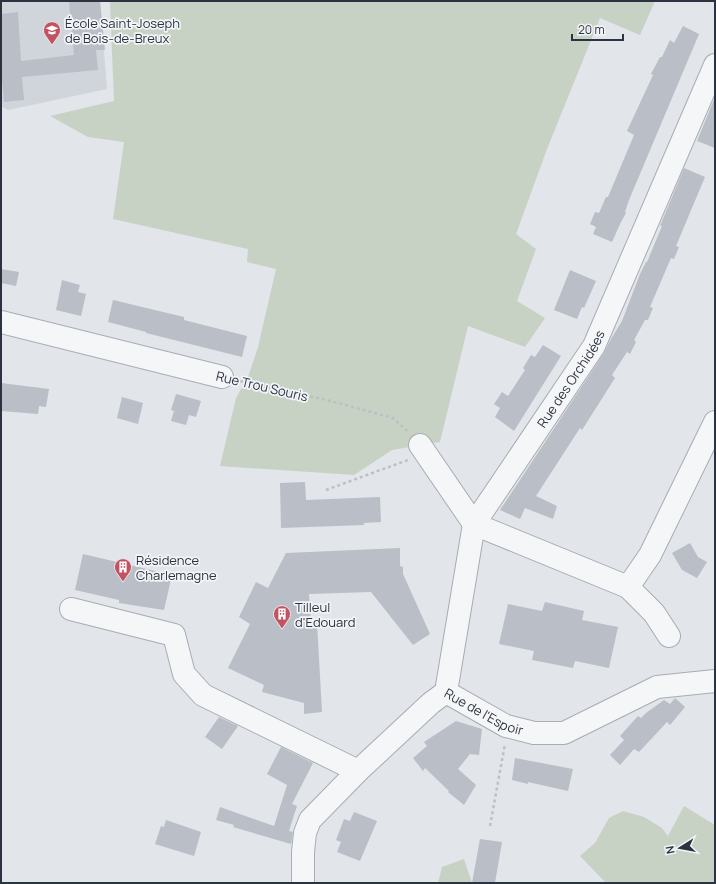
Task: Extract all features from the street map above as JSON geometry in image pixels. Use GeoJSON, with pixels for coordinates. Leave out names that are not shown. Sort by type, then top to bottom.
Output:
{"type":"FeatureCollection","features":[{"type":"Feature","properties":{"kind":"street","name":"Rue des Orchidées"},"geometry":{"type":"LineString","coordinates":[[446,692],[474,524],[594,346],[715,65]]}},
{"type":"Feature","properties":{"kind":"street","name":"Rue Trou Souris"},"geometry":{"type":"LineString","coordinates":[[1,322],[222,377]]}},
{"type":"Feature","properties":{"kind":"street"},"geometry":{"type":"LineString","coordinates":[[628,587],[650,555],[715,422]]}},
{"type":"Feature","properties":{"kind":"street"},"geometry":{"type":"LineString","coordinates":[[423,449],[474,524],[628,587],[654,613],[668,636]]}},
{"type":"Feature","properties":{"kind":"street"},"geometry":{"type":"LineString","coordinates":[[71,609],[174,635],[184,674],[203,695],[358,771]]}},
{"type":"Feature","properties":{"kind":"street","name":"Rue de l'Espoir"},"geometry":{"type":"LineString","coordinates":[[303,883],[303,846],[305,833],[310,820],[358,771],[430,703],[446,692],[509,726],[534,733],[564,733],[657,687],[715,681]]}},
{"type":"Feature","properties":{"kind":"path","name":"Rue Trou Souris"},"geometry":{"type":"LineString","coordinates":[[222,377],[284,392],[323,399],[393,418],[423,449]]}},
{"type":"Feature","properties":{"kind":"path"},"geometry":{"type":"LineString","coordinates":[[326,490],[423,449]]}},
{"type":"Feature","properties":{"kind":"path"},"geometry":{"type":"LineString","coordinates":[[490,826],[509,726]]}},
{"type":"Feature","properties":{"kind":"shaded area","name":"École Saint-Joseph de Bois-de-Breux"},"geometry":{"type":"Polygon","coordinates":[[[1,1],[100,1],[107,89],[8,110],[1,106],[1,1]]]}},
{"type":"Feature","properties":{"kind":"green space"},"geometry":{"type":"Polygon","coordinates":[[[110,1],[655,1],[640,35],[600,18],[547,149],[516,234],[536,249],[517,301],[545,318],[525,347],[468,326],[440,442],[392,450],[354,475],[220,466],[236,398],[248,377],[258,347],[276,269],[247,262],[248,249],[113,219],[124,142],[88,137],[50,116],[114,101],[110,1]]]}},
{"type":"Feature","properties":{"kind":"green space"},"geometry":{"type":"Polygon","coordinates":[[[684,806],[715,825],[715,883],[606,883],[580,856],[595,843],[609,818],[623,811],[644,817],[662,828],[668,836],[684,806]]]}},
{"type":"Feature","properties":{"kind":"green space"},"geometry":{"type":"Polygon","coordinates":[[[464,859],[472,883],[438,883],[442,867],[464,859]]]}},
{"type":"Feature","properties":{"kind":"building"},"geometry":{"type":"Polygon","coordinates":[[[69,1],[100,1],[105,50],[96,50],[98,70],[22,77],[24,100],[4,102],[1,70],[1,14],[18,12],[21,61],[74,55],[69,1]]]}},
{"type":"Feature","properties":{"kind":"building"},"geometry":{"type":"Polygon","coordinates":[[[683,26],[699,34],[629,200],[626,213],[612,242],[593,234],[596,227],[590,224],[595,212],[599,213],[606,197],[608,197],[634,135],[627,131],[653,75],[651,74],[660,57],[662,57],[670,40],[674,43],[683,26]]]}},
{"type":"Feature","properties":{"kind":"building"},"geometry":{"type":"Polygon","coordinates":[[[715,97],[715,148],[697,141],[715,97]]]}},
{"type":"Feature","properties":{"kind":"building"},"geometry":{"type":"Polygon","coordinates":[[[684,168],[705,177],[676,246],[679,247],[674,259],[671,258],[650,307],[653,308],[648,320],[645,320],[634,340],[636,342],[630,354],[627,352],[612,375],[615,378],[582,430],[580,428],[536,496],[557,506],[553,519],[525,508],[520,519],[500,510],[604,353],[622,321],[640,274],[647,262],[662,226],[660,226],[684,168]]]}},
{"type":"Feature","properties":{"kind":"building"},"geometry":{"type":"Polygon","coordinates":[[[1,269],[19,272],[16,286],[1,283],[1,269]]]}},
{"type":"Feature","properties":{"kind":"building"},"geometry":{"type":"Polygon","coordinates":[[[570,270],[596,281],[584,308],[582,307],[577,319],[554,310],[570,270]]]}},
{"type":"Feature","properties":{"kind":"building"},"geometry":{"type":"Polygon","coordinates":[[[62,280],[80,285],[78,292],[86,294],[81,316],[56,310],[62,280]]]}},
{"type":"Feature","properties":{"kind":"building"},"geometry":{"type":"Polygon","coordinates":[[[113,300],[184,317],[184,320],[247,336],[242,357],[108,322],[113,300]]]}},
{"type":"Feature","properties":{"kind":"building"},"geometry":{"type":"Polygon","coordinates":[[[543,345],[561,356],[514,431],[495,417],[500,408],[494,404],[502,392],[508,396],[525,370],[523,368],[531,355],[535,357],[543,345]]]}},
{"type":"Feature","properties":{"kind":"building"},"geometry":{"type":"Polygon","coordinates":[[[1,383],[49,389],[46,407],[39,406],[38,414],[1,411],[1,383]]]}},
{"type":"Feature","properties":{"kind":"building"},"geometry":{"type":"Polygon","coordinates":[[[176,394],[201,401],[196,417],[189,415],[186,425],[171,421],[174,411],[171,410],[176,394]]]}},
{"type":"Feature","properties":{"kind":"building"},"geometry":{"type":"Polygon","coordinates":[[[122,397],[143,403],[138,424],[117,418],[122,397]]]}},
{"type":"Feature","properties":{"kind":"building"},"geometry":{"type":"Polygon","coordinates":[[[305,482],[306,500],[380,497],[381,522],[364,523],[364,525],[281,528],[280,483],[305,482]]]}},
{"type":"Feature","properties":{"kind":"building"},"geometry":{"type":"Polygon","coordinates":[[[690,543],[698,557],[707,562],[697,578],[682,570],[672,553],[690,543]]]}},
{"type":"Feature","properties":{"kind":"building","name":"Tilleul d'Edouard"},"geometry":{"type":"Polygon","coordinates":[[[400,548],[400,566],[403,567],[403,574],[430,634],[413,645],[371,592],[309,594],[311,624],[317,623],[322,712],[304,714],[304,703],[262,692],[264,685],[228,668],[250,624],[239,617],[256,582],[268,588],[286,553],[400,548]]]}},
{"type":"Feature","properties":{"kind":"building","name":"Résidence Charlemagne"},"geometry":{"type":"Polygon","coordinates":[[[83,554],[172,575],[164,610],[119,603],[119,600],[75,590],[83,554]]]}},
{"type":"Feature","properties":{"kind":"building"},"geometry":{"type":"Polygon","coordinates":[[[545,602],[584,611],[582,620],[618,627],[609,668],[575,661],[573,668],[532,660],[534,651],[499,644],[508,604],[542,611],[545,602]]]}},
{"type":"Feature","properties":{"kind":"building"},"geometry":{"type":"Polygon","coordinates":[[[675,698],[685,707],[670,725],[667,722],[639,752],[634,749],[620,765],[610,755],[624,740],[620,736],[638,716],[641,718],[664,700],[670,704],[675,698]]]}},
{"type":"Feature","properties":{"kind":"building"},"geometry":{"type":"Polygon","coordinates":[[[219,717],[238,726],[222,749],[205,737],[219,717]]]}},
{"type":"Feature","properties":{"kind":"building"},"geometry":{"type":"Polygon","coordinates":[[[456,721],[482,729],[479,755],[470,754],[458,769],[476,785],[464,805],[448,792],[449,791],[425,768],[423,771],[413,758],[427,746],[424,742],[456,721]]]}},
{"type":"Feature","properties":{"kind":"building"},"geometry":{"type":"Polygon","coordinates":[[[281,747],[313,763],[292,804],[297,806],[289,831],[293,832],[291,844],[233,827],[234,825],[216,820],[220,807],[274,826],[287,785],[267,774],[281,747]]]}},
{"type":"Feature","properties":{"kind":"building"},"geometry":{"type":"Polygon","coordinates":[[[515,758],[573,769],[568,791],[512,780],[515,758]]]}},
{"type":"Feature","properties":{"kind":"building"},"geometry":{"type":"Polygon","coordinates":[[[354,812],[377,821],[360,861],[337,852],[341,842],[336,840],[344,819],[350,821],[354,812]]]}},
{"type":"Feature","properties":{"kind":"building"},"geometry":{"type":"Polygon","coordinates":[[[166,820],[201,832],[194,856],[155,844],[161,826],[164,827],[166,820]]]}},
{"type":"Feature","properties":{"kind":"building"},"geometry":{"type":"Polygon","coordinates":[[[480,839],[502,842],[495,883],[472,883],[480,839]]]}},
{"type":"Feature","properties":{"kind":"place","name":"École Saint-Joseph de Bois-de-Breux"},"geometry":{"type":"Point","coordinates":[52,45]}},
{"type":"Feature","properties":{"kind":"place","name":"Résidence Charlemagne"},"geometry":{"type":"Point","coordinates":[123,582]}},
{"type":"Feature","properties":{"kind":"place","name":"Tilleul d'Edouard"},"geometry":{"type":"Point","coordinates":[282,629]}}]}
